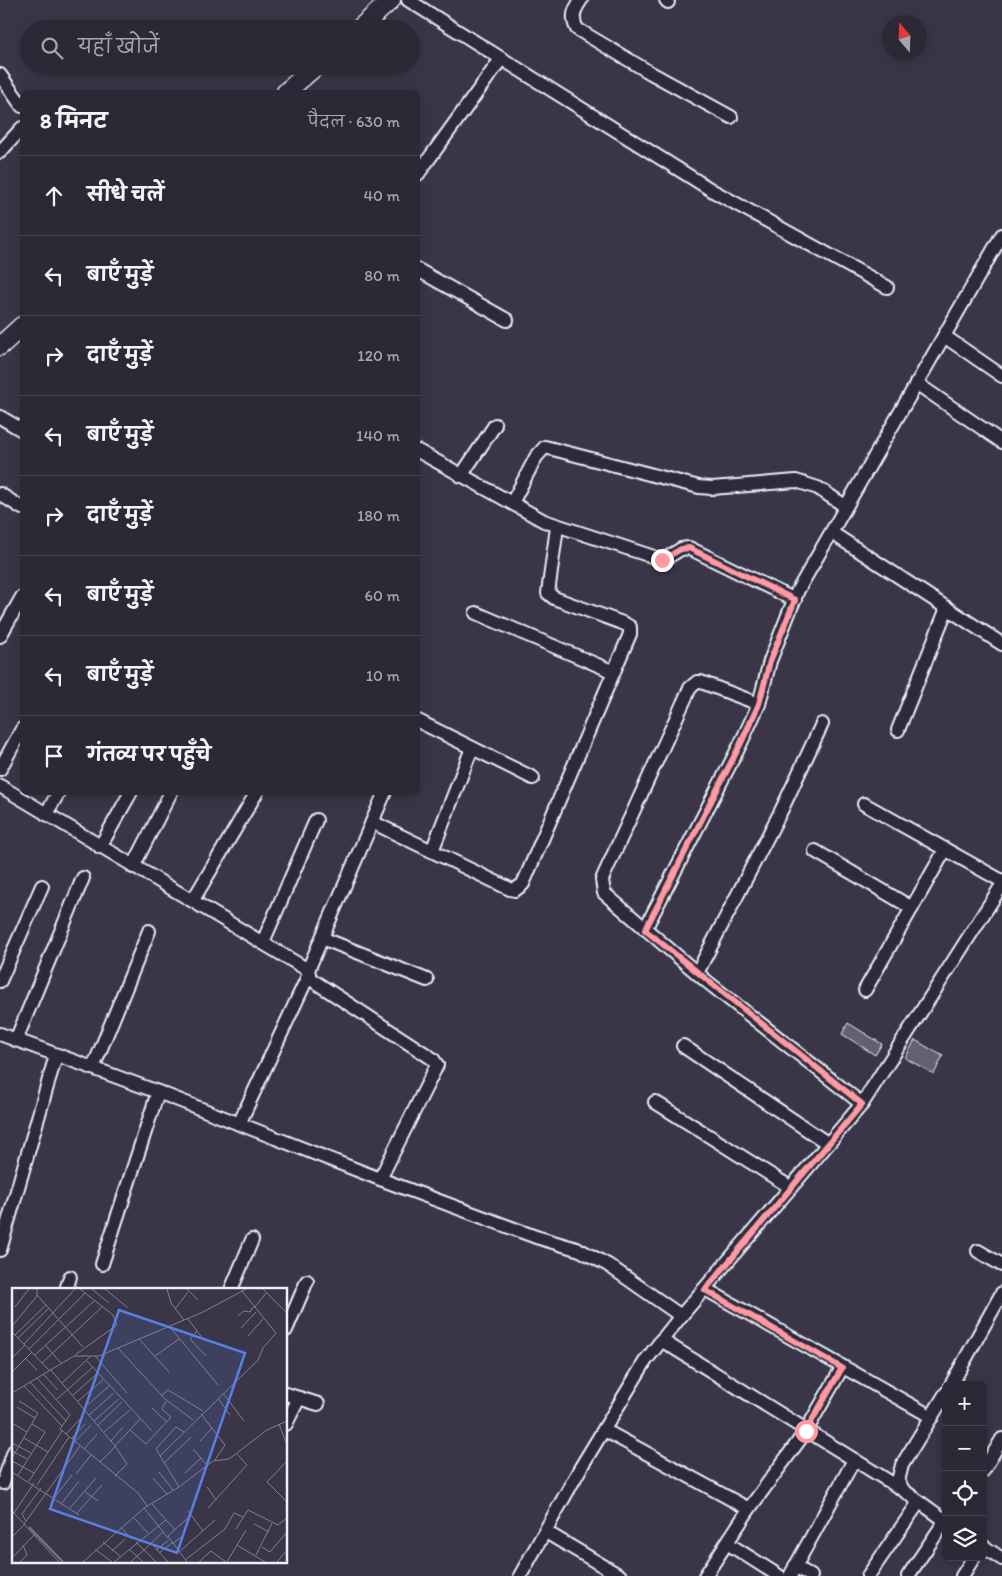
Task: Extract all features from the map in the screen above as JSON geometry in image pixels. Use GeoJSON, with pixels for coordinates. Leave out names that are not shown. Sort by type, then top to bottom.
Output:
{"type":"FeatureCollection","features":[{"type":"Feature","properties":{"kind":"street"},"geometry":{"type":"LineString","coordinates":[[369,20],[392,0]]}},
{"type":"Feature","properties":{"kind":"street"},"geometry":{"type":"LineString","coordinates":[[408,0],[712,191],[887,287]]}},
{"type":"Feature","properties":{"kind":"street"},"geometry":{"type":"LineString","coordinates":[[580,0],[574,12],[573,22],[577,29],[731,117]]}},
{"type":"Feature","properties":{"kind":"street"},"geometry":{"type":"LineString","coordinates":[[420,171],[501,59]]}},
{"type":"Feature","properties":{"kind":"street"},"geometry":{"type":"LineString","coordinates":[[0,74],[20,103]]}},
{"type":"Feature","properties":{"kind":"street"},"geometry":{"type":"LineString","coordinates":[[288,90],[306,75]]}},
{"type":"Feature","properties":{"kind":"street"},"geometry":{"type":"LineString","coordinates":[[0,152],[20,130]]}},
{"type":"Feature","properties":{"kind":"street"},"geometry":{"type":"LineString","coordinates":[[645,930],[740,745],[759,704],[770,661],[795,600],[845,506],[1002,235]]}},
{"type":"Feature","properties":{"kind":"street"},"geometry":{"type":"LineString","coordinates":[[420,271],[507,320]]}},
{"type":"Feature","properties":{"kind":"street"},"geometry":{"type":"LineString","coordinates":[[0,346],[20,328]]}},
{"type":"Feature","properties":{"kind":"street"},"geometry":{"type":"LineString","coordinates":[[944,336],[1002,376]]}},
{"type":"Feature","properties":{"kind":"street"},"geometry":{"type":"LineString","coordinates":[[916,383],[1002,442]]}},
{"type":"Feature","properties":{"kind":"street"},"geometry":{"type":"LineString","coordinates":[[0,417],[20,429]]}},
{"type":"Feature","properties":{"kind":"street"},"geometry":{"type":"LineString","coordinates":[[461,476],[495,426]]}},
{"type":"Feature","properties":{"kind":"street"},"geometry":{"type":"LineString","coordinates":[[512,504],[536,457],[545,447],[712,488],[796,481],[806,482],[845,506]]}},
{"type":"Feature","properties":{"kind":"street"},"geometry":{"type":"LineString","coordinates":[[420,452],[512,504],[557,526],[662,560],[681,549],[689,548],[795,600]]}},
{"type":"Feature","properties":{"kind":"street"},"geometry":{"type":"LineString","coordinates":[[2,500],[20,507]]}},
{"type":"Feature","properties":{"kind":"street"},"geometry":{"type":"LineString","coordinates":[[372,822],[510,889],[520,888],[628,640],[630,627],[554,598],[548,593],[557,526]]}},
{"type":"Feature","properties":{"kind":"street"},"geometry":{"type":"LineString","coordinates":[[832,533],[1002,644]]}},
{"type":"Feature","properties":{"kind":"street"},"geometry":{"type":"LineString","coordinates":[[0,636],[20,601]]}},
{"type":"Feature","properties":{"kind":"street"},"geometry":{"type":"LineString","coordinates":[[898,730],[947,608]]}},
{"type":"Feature","properties":{"kind":"street"},"geometry":{"type":"LineString","coordinates":[[476,613],[614,672]]}},
{"type":"Feature","properties":{"kind":"street"},"geometry":{"type":"LineString","coordinates":[[759,704],[701,682],[697,682],[690,688],[602,880],[604,893],[697,973],[862,1104]]}},
{"type":"Feature","properties":{"kind":"street"},"geometry":{"type":"LineString","coordinates":[[420,722],[533,778]]}},
{"type":"Feature","properties":{"kind":"street"},"geometry":{"type":"LineString","coordinates":[[697,973],[782,809],[822,724]]}},
{"type":"Feature","properties":{"kind":"street"},"geometry":{"type":"LineString","coordinates":[[0,769],[20,733]]}},
{"type":"Feature","properties":{"kind":"street"},"geometry":{"type":"LineString","coordinates":[[432,851],[472,748]]}},
{"type":"Feature","properties":{"kind":"street"},"geometry":{"type":"LineString","coordinates":[[0,786],[133,867],[263,942],[309,972]]}},
{"type":"Feature","properties":{"kind":"street"},"geometry":{"type":"LineString","coordinates":[[46,814],[57,795]]}},
{"type":"Feature","properties":{"kind":"street"},"geometry":{"type":"LineString","coordinates":[[100,847],[129,795]]}},
{"type":"Feature","properties":{"kind":"street"},"geometry":{"type":"LineString","coordinates":[[133,867],[169,795]]}},
{"type":"Feature","properties":{"kind":"street"},"geometry":{"type":"LineString","coordinates":[[193,900],[255,795]]}},
{"type":"Feature","properties":{"kind":"street"},"geometry":{"type":"LineString","coordinates":[[239,1124],[309,972],[384,795]]}},
{"type":"Feature","properties":{"kind":"street"},"geometry":{"type":"LineString","coordinates":[[520,1576],[604,1430],[661,1340],[705,1290],[827,1142],[862,1104],[1002,883],[864,804]]}},
{"type":"Feature","properties":{"kind":"street"},"geometry":{"type":"LineString","coordinates":[[263,942],[316,820]]}},
{"type":"Feature","properties":{"kind":"street"},"geometry":{"type":"LineString","coordinates":[[865,990],[945,850]]}},
{"type":"Feature","properties":{"kind":"street"},"geometry":{"type":"LineString","coordinates":[[815,851],[912,908]]}},
{"type":"Feature","properties":{"kind":"street"},"geometry":{"type":"LineString","coordinates":[[16,1040],[83,878]]}},
{"type":"Feature","properties":{"kind":"street"},"geometry":{"type":"LineString","coordinates":[[0,981],[42,886]]}},
{"type":"Feature","properties":{"kind":"street"},"geometry":{"type":"LineString","coordinates":[[93,1068],[149,931]]}},
{"type":"Feature","properties":{"kind":"street"},"geometry":{"type":"LineString","coordinates":[[322,938],[427,980]]}},
{"type":"Feature","properties":{"kind":"street"},"geometry":{"type":"LineString","coordinates":[[309,972],[309,978],[433,1058],[437,1065],[380,1180]]}},
{"type":"Feature","properties":{"kind":"street"},"geometry":{"type":"LineString","coordinates":[[0,1034],[158,1092],[380,1180],[536,1237],[580,1250],[608,1266],[681,1316]]}},
{"type":"Feature","properties":{"kind":"street"},"geometry":{"type":"LineString","coordinates":[[683,1046],[827,1142]]}},
{"type":"Feature","properties":{"kind":"street"},"geometry":{"type":"LineString","coordinates":[[0,1250],[56,1055]]}},
{"type":"Feature","properties":{"kind":"street"},"geometry":{"type":"LineString","coordinates":[[102,1264],[158,1092]]}},
{"type":"Feature","properties":{"kind":"street"},"geometry":{"type":"LineString","coordinates":[[655,1102],[790,1187]]}},
{"type":"Feature","properties":{"kind":"street"},"geometry":{"type":"LineString","coordinates":[[231,1288],[252,1240]]}},
{"type":"Feature","properties":{"kind":"street"},"geometry":{"type":"LineString","coordinates":[[978,1251],[1002,1265]]}},
{"type":"Feature","properties":{"kind":"street"},"geometry":{"type":"LineString","coordinates":[[288,1325],[306,1281]]}},
{"type":"Feature","properties":{"kind":"street"},"geometry":{"type":"LineString","coordinates":[[705,1290],[932,1417]]}},
{"type":"Feature","properties":{"kind":"street"},"geometry":{"type":"LineString","coordinates":[[953,1381],[1002,1293]]}},
{"type":"Feature","properties":{"kind":"street"},"geometry":{"type":"LineString","coordinates":[[661,1340],[903,1490],[942,1518]]}},
{"type":"Feature","properties":{"kind":"street"},"geometry":{"type":"LineString","coordinates":[[705,1576],[749,1509],[806,1431],[842,1368]]}},
{"type":"Feature","properties":{"kind":"street"},"geometry":{"type":"LineString","coordinates":[[288,1415],[292,1396],[318,1404]]}},
{"type":"Feature","properties":{"kind":"street"},"geometry":{"type":"LineString","coordinates":[[903,1490],[898,1481],[902,1465],[942,1401]]}},
{"type":"Feature","properties":{"kind":"street"},"geometry":{"type":"LineString","coordinates":[[604,1430],[749,1509]]}},
{"type":"Feature","properties":{"kind":"street"},"geometry":{"type":"LineString","coordinates":[[984,1471],[1002,1440]]}},
{"type":"Feature","properties":{"kind":"street"},"geometry":{"type":"LineString","coordinates":[[6,1484],[12,1459]]}},
{"type":"Feature","properties":{"kind":"street"},"geometry":{"type":"LineString","coordinates":[[811,1576],[793,1571],[854,1460]]}},
{"type":"Feature","properties":{"kind":"street"},"geometry":{"type":"LineString","coordinates":[[868,1576],[919,1502]]}},
{"type":"Feature","properties":{"kind":"street"},"geometry":{"type":"LineString","coordinates":[[908,1576],[942,1527]]}},
{"type":"Feature","properties":{"kind":"street"},"geometry":{"type":"LineString","coordinates":[[546,1532],[620,1576]]}},
{"type":"Feature","properties":{"kind":"street"},"geometry":{"type":"LineString","coordinates":[[727,1543],[779,1576]]}},
{"type":"Feature","properties":{"kind":"street"},"geometry":{"type":"LineString","coordinates":[[987,1549],[1002,1559]]}},
{"type":"Feature","properties":{"kind":"street"},"geometry":{"type":"LineString","coordinates":[[962,1576],[971,1561]]}},
{"type":"Feature","properties":{"kind":"building"},"geometry":{"type":"Polygon","coordinates":[[[848,1023],[882,1044],[875,1055],[842,1034],[848,1023]]]}},
{"type":"Feature","properties":{"kind":"building"},"geometry":{"type":"Polygon","coordinates":[[[915,1040],[943,1056],[934,1074],[905,1058],[915,1040]]]}},
{"type":"Feature","properties":{"kind":"route"},"geometry":{"type":"LineString","coordinates":[[662,560],[685,547],[689,548],[795,600],[770,661],[759,704],[740,745],[645,930],[862,1104],[827,1142],[705,1290],[842,1368],[806,1431]]}}]}
